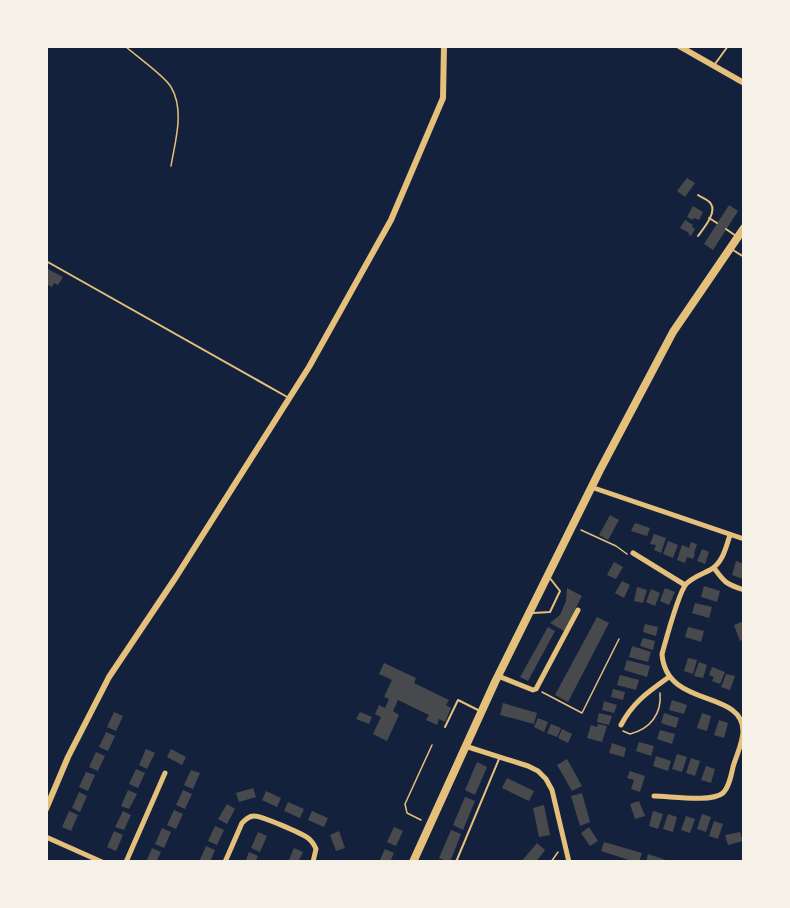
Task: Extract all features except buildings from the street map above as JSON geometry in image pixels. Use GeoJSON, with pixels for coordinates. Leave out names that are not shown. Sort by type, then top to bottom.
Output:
{"type":"FeatureCollection","features":[{"type":"Feature","properties":{"kind":"main road"},"geometry":{"type":"LineString","coordinates":[[413,861],[481,711],[591,487],[674,332],[744,228]]}},
{"type":"Feature","properties":{"kind":"street"},"geometry":{"type":"LineString","coordinates":[[46,809],[68,757],[109,678],[309,367],[391,220],[443,98],[444,46]]}},
{"type":"Feature","properties":{"kind":"street"},"geometry":{"type":"LineString","coordinates":[[679,46],[744,83]]}},
{"type":"Feature","properties":{"kind":"street"},"geometry":{"type":"LineString","coordinates":[[591,487],[744,539]]}},
{"type":"Feature","properties":{"kind":"street"},"geometry":{"type":"LineString","coordinates":[[654,796],[711,798],[722,794],[728,784],[743,731],[739,719],[728,707],[673,682],[663,664],[662,654],[685,585],[714,568],[721,559],[730,534]]}},
{"type":"Feature","properties":{"kind":"street"},"geometry":{"type":"LineString","coordinates":[[633,553],[685,585]]}},
{"type":"Feature","properties":{"kind":"street"},"geometry":{"type":"LineString","coordinates":[[714,568],[729,585],[744,590]]}},
{"type":"Feature","properties":{"kind":"street"},"geometry":{"type":"LineString","coordinates":[[498,676],[533,690],[536,689],[578,610]]}},
{"type":"Feature","properties":{"kind":"street"},"geometry":{"type":"LineString","coordinates":[[621,725],[633,705],[645,693],[669,677]]}},
{"type":"Feature","properties":{"kind":"street"},"geometry":{"type":"LineString","coordinates":[[465,746],[528,766],[538,771],[546,779],[552,790],[569,861]]}},
{"type":"Feature","properties":{"kind":"street"},"geometry":{"type":"LineString","coordinates":[[126,861],[165,773]]}},
{"type":"Feature","properties":{"kind":"street"},"geometry":{"type":"LineString","coordinates":[[225,861],[242,823],[254,816],[306,836],[313,842],[316,849],[313,861]]}},
{"type":"Feature","properties":{"kind":"street"},"geometry":{"type":"LineString","coordinates":[[46,837],[102,861]]}},
{"type":"Feature","properties":{"kind":"lane"},"geometry":{"type":"LineString","coordinates":[[714,66],[728,46]]}},
{"type":"Feature","properties":{"kind":"lane"},"geometry":{"type":"LineString","coordinates":[[698,195],[712,207],[709,218],[698,236]]}},
{"type":"Feature","properties":{"kind":"lane"},"geometry":{"type":"LineString","coordinates":[[709,218],[717,223]]}},
{"type":"Feature","properties":{"kind":"lane"},"geometry":{"type":"LineString","coordinates":[[726,229],[738,237]]}},
{"type":"Feature","properties":{"kind":"lane"},"geometry":{"type":"LineString","coordinates":[[730,248],[744,257]]}},
{"type":"Feature","properties":{"kind":"lane"},"geometry":{"type":"LineString","coordinates":[[46,261],[289,398]]}},
{"type":"Feature","properties":{"kind":"lane"},"geometry":{"type":"LineString","coordinates":[[529,613],[550,612],[560,591],[548,575]]}},
{"type":"Feature","properties":{"kind":"lane"},"geometry":{"type":"LineString","coordinates":[[445,727],[458,700],[481,711]]}},
{"type":"Feature","properties":{"kind":"lane"},"geometry":{"type":"LineString","coordinates":[[456,861],[500,757]]}},
{"type":"Feature","properties":{"kind":"path"},"geometry":{"type":"LineString","coordinates":[[125,46],[171,85],[175,95],[178,109],[171,166]]}},
{"type":"Feature","properties":{"kind":"path"},"geometry":{"type":"LineString","coordinates":[[578,528],[616,546],[626,554],[633,553]]}},
{"type":"Feature","properties":{"kind":"path"},"geometry":{"type":"LineString","coordinates":[[536,689],[582,712],[619,639]]}},
{"type":"Feature","properties":{"kind":"path"},"geometry":{"type":"LineString","coordinates":[[621,725],[622,730],[630,734],[648,727],[656,716],[661,701],[659,684]]}},
{"type":"Feature","properties":{"kind":"path"},"geometry":{"type":"LineString","coordinates":[[430,824],[407,813],[405,804],[432,745]]}},
{"type":"Feature","properties":{"kind":"path"},"geometry":{"type":"LineString","coordinates":[[551,861],[565,845]]}}]}
